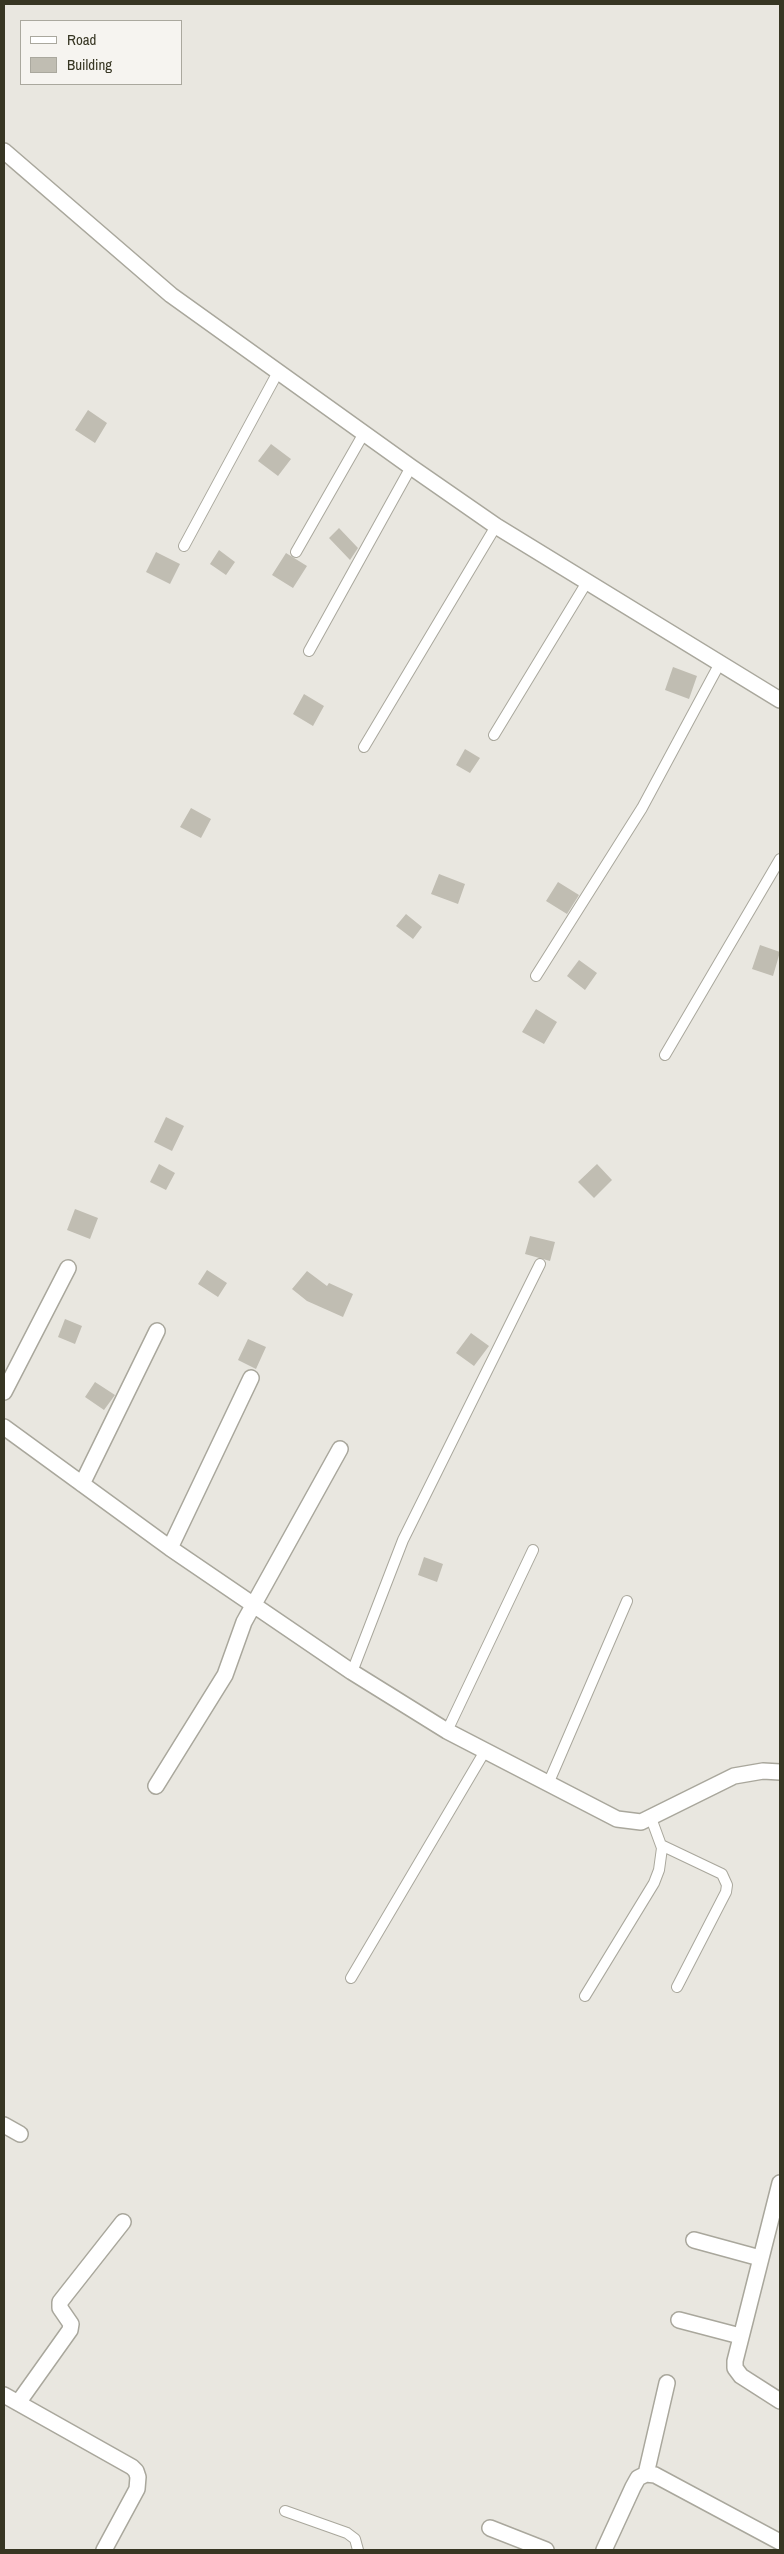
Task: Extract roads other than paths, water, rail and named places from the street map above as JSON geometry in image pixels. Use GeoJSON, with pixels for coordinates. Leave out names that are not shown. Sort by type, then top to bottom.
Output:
{"type":"FeatureCollection","features":[{"type":"Feature","properties":{"kind":"street"},"geometry":{"type":"LineString","coordinates":[[4,151],[171,295],[411,467],[496,526],[780,700]]}},
{"type":"Feature","properties":{"kind":"street"},"geometry":{"type":"LineString","coordinates":[[4,1392],[68,1268]]}},
{"type":"Feature","properties":{"kind":"street"},"geometry":{"type":"LineString","coordinates":[[82,1484],[157,1331]]}},
{"type":"Feature","properties":{"kind":"street"},"geometry":{"type":"LineString","coordinates":[[170,1548],[252,1378]]}},
{"type":"Feature","properties":{"kind":"street"},"geometry":{"type":"LineString","coordinates":[[4,1427],[170,1548],[254,1603],[352,1672],[447,1731],[617,1819],[641,1822],[734,1776],[763,1771],[780,1772]]}},
{"type":"Feature","properties":{"kind":"street"},"geometry":{"type":"LineString","coordinates":[[156,1786],[225,1675],[240,1632],[254,1603],[340,1449]]}},
{"type":"Feature","properties":{"kind":"street"},"geometry":{"type":"LineString","coordinates":[[4,2125],[20,2134]]}},
{"type":"Feature","properties":{"kind":"street"},"geometry":{"type":"LineString","coordinates":[[780,2183],[735,2361],[738,2373],[780,2401]]}},
{"type":"Feature","properties":{"kind":"street"},"geometry":{"type":"LineString","coordinates":[[18,2403],[70,2330],[71,2324],[60,2308],[60,2302],[123,2222]]}},
{"type":"Feature","properties":{"kind":"street"},"geometry":{"type":"LineString","coordinates":[[694,2240],[760,2258]]}},
{"type":"Feature","properties":{"kind":"street"},"geometry":{"type":"LineString","coordinates":[[679,2320],[740,2336]]}},
{"type":"Feature","properties":{"kind":"street"},"geometry":{"type":"LineString","coordinates":[[646,2474],[667,2383]]}},
{"type":"Feature","properties":{"kind":"street"},"geometry":{"type":"LineString","coordinates":[[4,2395],[136,2471],[138,2476],[137,2489],[104,2550]]}},
{"type":"Feature","properties":{"kind":"street"},"geometry":{"type":"LineString","coordinates":[[604,2550],[633,2487],[638,2478],[646,2474],[655,2475],[780,2542]]}},
{"type":"Feature","properties":{"kind":"street"},"geometry":{"type":"LineString","coordinates":[[490,2528],[546,2550]]}},
{"type":"Feature","properties":{"kind":"lane"},"geometry":{"type":"LineString","coordinates":[[184,546],[278,372]]}},
{"type":"Feature","properties":{"kind":"lane"},"geometry":{"type":"LineString","coordinates":[[296,552],[364,433]]}},
{"type":"Feature","properties":{"kind":"lane"},"geometry":{"type":"LineString","coordinates":[[309,651],[411,467]]}},
{"type":"Feature","properties":{"kind":"lane"},"geometry":{"type":"LineString","coordinates":[[364,747],[496,526]]}},
{"type":"Feature","properties":{"kind":"lane"},"geometry":{"type":"LineString","coordinates":[[494,735],[587,582]]}},
{"type":"Feature","properties":{"kind":"lane"},"geometry":{"type":"LineString","coordinates":[[536,976],[642,808],[720,664]]}},
{"type":"Feature","properties":{"kind":"lane"},"geometry":{"type":"LineString","coordinates":[[665,1055],[780,859]]}},
{"type":"Feature","properties":{"kind":"lane"},"geometry":{"type":"LineString","coordinates":[[352,1672],[403,1540],[540,1264]]}},
{"type":"Feature","properties":{"kind":"lane"},"geometry":{"type":"LineString","coordinates":[[447,1731],[533,1550]]}},
{"type":"Feature","properties":{"kind":"lane"},"geometry":{"type":"LineString","coordinates":[[548,1784],[627,1600]]}},
{"type":"Feature","properties":{"kind":"lane"},"geometry":{"type":"LineString","coordinates":[[351,1978],[485,1751]]}},
{"type":"Feature","properties":{"kind":"lane"},"geometry":{"type":"LineString","coordinates":[[585,1996],[654,1884],[662,1858],[661,1846],[651,1818]]}},
{"type":"Feature","properties":{"kind":"lane"},"geometry":{"type":"LineString","coordinates":[[661,1846],[722,1874],[727,1885],[726,1892],[677,1987]]}},
{"type":"Feature","properties":{"kind":"lane"},"geometry":{"type":"LineString","coordinates":[[285,2511],[348,2533],[355,2539],[358,2550]]}}]}
